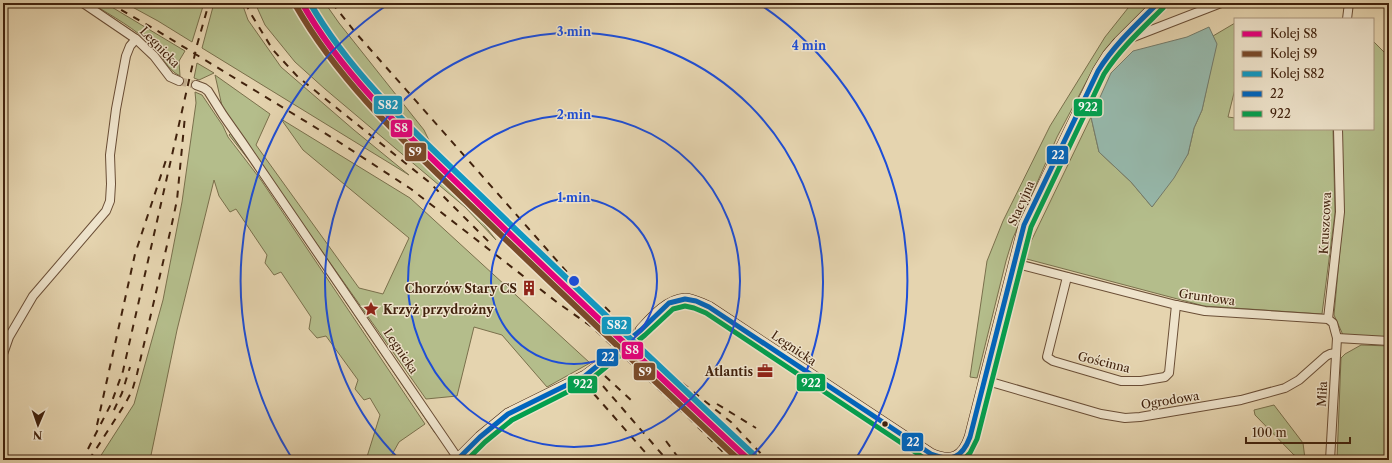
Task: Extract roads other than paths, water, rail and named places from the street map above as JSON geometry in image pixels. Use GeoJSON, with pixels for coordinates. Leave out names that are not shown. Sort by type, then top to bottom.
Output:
{"type":"FeatureCollection","features":[{"type":"Feature","properties":{"kind":"street","name":"Legnicka"},"geometry":{"type":"LineString","coordinates":[[83,3],[136,39],[154,56],[170,77],[179,81]]}},
{"type":"Feature","properties":{"kind":"street","name":"Stacyjna"},"geometry":{"type":"LineString","coordinates":[[955,459],[963,452],[968,444],[1024,225],[1098,71],[1108,55],[1119,42],[1158,3]]}},
{"type":"Feature","properties":{"kind":"street"},"geometry":{"type":"LineString","coordinates":[[1119,42],[1221,3]]}},
{"type":"Feature","properties":{"kind":"street"},"geometry":{"type":"LineString","coordinates":[[1347,18],[1349,3]]}},
{"type":"Feature","properties":{"kind":"street"},"geometry":{"type":"LineString","coordinates":[[3,354],[9,337],[33,296],[106,211],[110,201],[110,155],[116,109],[126,56],[130,46],[136,39]]}},
{"type":"Feature","properties":{"kind":"street","name":"Legnicka"},"geometry":{"type":"LineString","coordinates":[[196,85],[208,91],[458,459],[492,425],[508,414],[586,376],[598,367]]}},
{"type":"Feature","properties":{"kind":"street","name":"Kruszcowa"},"geometry":{"type":"LineString","coordinates":[[1328,319],[1340,212],[1338,130]]}},
{"type":"Feature","properties":{"kind":"street","name":"Gruntowa"},"geometry":{"type":"LineString","coordinates":[[1014,262],[1176,305],[1210,312],[1328,319]]}},
{"type":"Feature","properties":{"kind":"street","name":"Gościnna"},"geometry":{"type":"LineString","coordinates":[[1067,277],[1047,357],[1053,361],[1121,381],[1141,381],[1165,377],[1169,373],[1176,305]]}},
{"type":"Feature","properties":{"kind":"street","name":"Legnicka"},"geometry":{"type":"LineString","coordinates":[[641,330],[670,304],[684,299],[696,301],[709,307],[931,454],[944,460],[955,459]]}},
{"type":"Feature","properties":{"kind":"street"},"geometry":{"type":"LineString","coordinates":[[1328,319],[1332,323],[1337,338],[1336,353]]}},
{"type":"Feature","properties":{"kind":"street"},"geometry":{"type":"LineString","coordinates":[[1337,338],[1389,341]]}},
{"type":"Feature","properties":{"kind":"street","name":"Ogrodowa"},"geometry":{"type":"LineString","coordinates":[[984,380],[1101,414],[1126,418],[1140,417],[1241,400],[1285,388],[1299,380],[1326,356],[1336,353]]}},
{"type":"Feature","properties":{"kind":"street","name":"Miła"},"geometry":{"type":"LineString","coordinates":[[1330,460],[1336,353]]}},
{"type":"Feature","properties":{"kind":"tunnel"},"geometry":{"type":"LineString","coordinates":[[179,81],[196,85]]}},
{"type":"Feature","properties":{"kind":"tunnel"},"geometry":{"type":"LineString","coordinates":[[597,367],[641,330]]}},
{"type":"Feature","properties":{"kind":"railway"},"geometry":{"type":"LineString","coordinates":[[109,3],[336,140],[411,189],[558,303],[592,327],[688,417],[731,460]]}},
{"type":"Feature","properties":{"kind":"railway"},"geometry":{"type":"LineString","coordinates":[[88,449],[111,404],[123,371],[197,45],[209,3]]}},
{"type":"Feature","properties":{"kind":"railway"},"geometry":{"type":"LineString","coordinates":[[245,3],[273,50],[298,77],[429,182],[492,245]]}},
{"type":"Feature","properties":{"kind":"railway"},"geometry":{"type":"LineString","coordinates":[[332,3],[355,32],[612,323],[651,358],[731,422],[767,460]]}},
{"type":"Feature","properties":{"kind":"railway"},"geometry":{"type":"LineString","coordinates":[[89,460],[125,404],[132,391],[137,374],[177,200],[185,116]]}},
{"type":"Feature","properties":{"kind":"railway"},"geometry":{"type":"LineString","coordinates":[[97,425],[135,254],[166,160]]}},
{"type":"Feature","properties":{"kind":"railway"},"geometry":{"type":"LineString","coordinates":[[605,307],[625,327]]}},
{"type":"Feature","properties":{"kind":"railway"},"geometry":{"type":"LineString","coordinates":[[114,410],[122,393],[130,367]]}},
{"type":"Feature","properties":{"kind":"railway"},"geometry":{"type":"LineString","coordinates":[[605,376],[633,402]]}},
{"type":"Feature","properties":{"kind":"railway"},"geometry":{"type":"LineString","coordinates":[[603,386],[667,460]]}},
{"type":"Feature","properties":{"kind":"railway"},"geometry":{"type":"LineString","coordinates":[[594,394],[652,460]]}},
{"type":"Feature","properties":{"kind":"railway"},"geometry":{"type":"LineString","coordinates":[[717,404],[756,428]]}},
{"type":"Feature","properties":{"kind":"railway"},"geometry":{"type":"LineString","coordinates":[[666,441],[680,460]]}},
{"type":"Feature","properties":{"kind":"rail line","name":"S8"},"geometry":{"type":"LineString","coordinates":[[302,3],[339,58],[382,109],[511,236],[749,460]]}},
{"type":"Feature","properties":{"kind":"rail line","name":"S82"},"geometry":{"type":"LineString","coordinates":[[310,3],[346,56],[388,105],[583,294],[754,455]]}},
{"type":"Feature","properties":{"kind":"rail line","name":"S9"},"geometry":{"type":"LineString","coordinates":[[296,6],[333,62],[400,137],[571,302],[739,460]]}},
{"type":"Feature","properties":{"kind":"place","name":"Chorzów Stary CS"},"geometry":{"type":"Point","coordinates":[529,288]}},
{"type":"Feature","properties":{"kind":"place","name":"Krzyż przydrożny"},"geometry":{"type":"Point","coordinates":[371,309]}},
{"type":"Feature","properties":{"kind":"place","name":"Atlantis"},"geometry":{"type":"Point","coordinates":[765,371]}}]}
